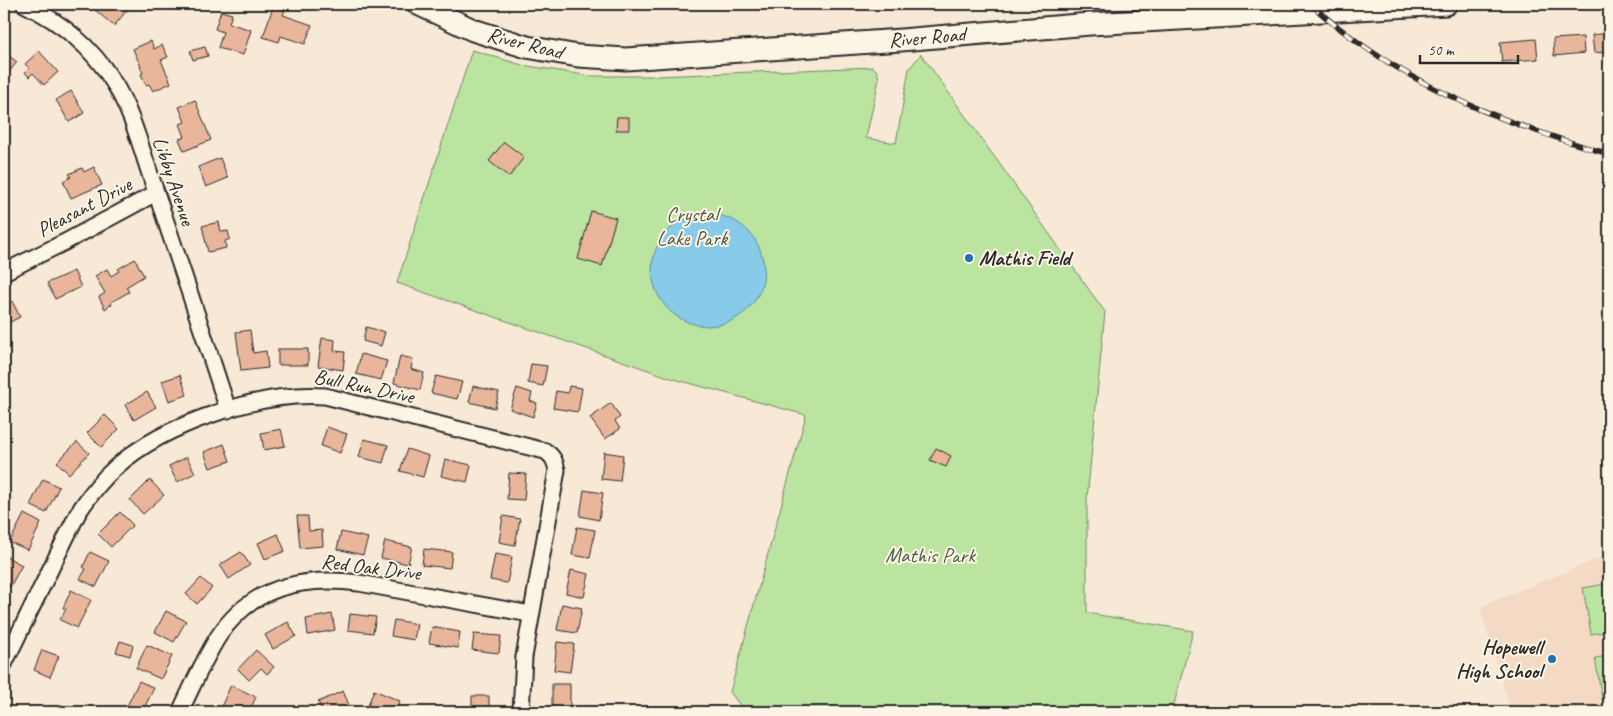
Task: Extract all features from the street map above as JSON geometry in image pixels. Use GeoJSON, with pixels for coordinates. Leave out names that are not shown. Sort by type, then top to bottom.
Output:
{"type":"FeatureCollection","features":[{"type":"Feature","properties":{"kind":"street","name":"Libby Avenue"},"geometry":{"type":"LineString","coordinates":[[24,4],[61,26],[79,40],[97,58],[112,78],[128,111],[228,410]]}},
{"type":"Feature","properties":{"kind":"street","name":"River Road"},"geometry":{"type":"LineString","coordinates":[[418,4],[473,30],[528,47],[578,56],[626,59],[1336,7],[1446,4]]}},
{"type":"Feature","properties":{"kind":"street","name":"Pleasant Drive"},"geometry":{"type":"LineString","coordinates":[[4,272],[66,242],[156,193]]}},
{"type":"Feature","properties":{"kind":"street","name":"Bull Run Drive"},"geometry":{"type":"LineString","coordinates":[[4,664],[78,513],[104,478],[118,465],[137,451],[195,421],[254,402],[282,396],[304,394],[325,396],[545,450],[556,462],[557,470],[530,614],[524,657],[521,712]]}},
{"type":"Feature","properties":{"kind":"street","name":"Red Oak Drive"},"geometry":{"type":"LineString","coordinates":[[180,712],[218,637],[230,622],[256,600],[290,584],[335,580],[530,614]]}},
{"type":"Feature","properties":{"kind":"shaded area","name":"Hopewell High School"},"geometry":{"type":"Polygon","coordinates":[[[1609,554],[1609,712],[1511,712],[1480,607],[1609,554]]]}},
{"type":"Feature","properties":{"kind":"green space"},"geometry":{"type":"Polygon","coordinates":[[[472,50],[522,65],[590,76],[658,76],[873,67],[877,71],[879,79],[866,138],[896,143],[909,69],[921,54],[1105,312],[1087,499],[1087,613],[1193,631],[1172,712],[745,712],[730,692],[806,415],[674,379],[397,283],[472,50]]]}},
{"type":"Feature","properties":{"kind":"green space"},"geometry":{"type":"Polygon","coordinates":[[[1605,584],[1609,611],[1609,631],[1591,634],[1583,588],[1605,584]]]}},
{"type":"Feature","properties":{"kind":"green space"},"geometry":{"type":"Polygon","coordinates":[[[1609,656],[1609,703],[1603,704],[1595,658],[1609,656]]]}},
{"type":"Feature","properties":{"kind":"water"},"geometry":{"type":"Polygon","coordinates":[[[708,214],[729,218],[748,230],[760,249],[764,270],[760,291],[748,310],[729,322],[708,326],[687,322],[668,310],[656,291],[652,270],[656,249],[668,230],[687,218],[708,214]]]}},
{"type":"Feature","properties":{"kind":"building"},"geometry":{"type":"Polygon","coordinates":[[[88,4],[122,4],[128,9],[114,26],[88,4]]]}},
{"type":"Feature","properties":{"kind":"building"},"geometry":{"type":"Polygon","coordinates":[[[273,7],[285,10],[283,15],[312,25],[305,44],[281,36],[279,42],[263,37],[273,7]]]}},
{"type":"Feature","properties":{"kind":"building"},"geometry":{"type":"Polygon","coordinates":[[[221,11],[232,14],[229,23],[251,30],[243,55],[218,48],[223,32],[215,29],[221,11]]]}},
{"type":"Feature","properties":{"kind":"building"},"geometry":{"type":"Polygon","coordinates":[[[1609,33],[1609,56],[1607,56],[1606,52],[1594,53],[1592,35],[1609,33]]]}},
{"type":"Feature","properties":{"kind":"building"},"geometry":{"type":"Polygon","coordinates":[[[1583,37],[1584,53],[1554,56],[1553,39],[1583,37]]]}},
{"type":"Feature","properties":{"kind":"building"},"geometry":{"type":"Polygon","coordinates":[[[1536,39],[1538,59],[1502,62],[1500,42],[1536,39]]]}},
{"type":"Feature","properties":{"kind":"building"},"geometry":{"type":"Polygon","coordinates":[[[151,41],[154,49],[162,45],[168,57],[161,60],[171,83],[153,91],[149,84],[146,85],[133,49],[151,41]]]}},
{"type":"Feature","properties":{"kind":"building"},"geometry":{"type":"Polygon","coordinates":[[[205,47],[208,56],[193,60],[190,51],[205,47]]]}},
{"type":"Feature","properties":{"kind":"building"},"geometry":{"type":"Polygon","coordinates":[[[39,51],[58,72],[44,85],[33,73],[29,77],[25,72],[29,68],[25,64],[39,51]]]}},
{"type":"Feature","properties":{"kind":"building"},"geometry":{"type":"Polygon","coordinates":[[[9,56],[17,62],[9,72],[4,68],[4,62],[9,56]]]}},
{"type":"Feature","properties":{"kind":"building"},"geometry":{"type":"Polygon","coordinates":[[[71,91],[84,113],[69,122],[56,100],[71,91]]]}},
{"type":"Feature","properties":{"kind":"building"},"geometry":{"type":"Polygon","coordinates":[[[195,100],[211,140],[184,151],[179,139],[185,137],[180,124],[185,122],[179,107],[195,100]]]}},
{"type":"Feature","properties":{"kind":"building"},"geometry":{"type":"Polygon","coordinates":[[[617,117],[629,117],[629,130],[616,130],[617,117]]]}},
{"type":"Feature","properties":{"kind":"building"},"geometry":{"type":"Polygon","coordinates":[[[504,142],[524,157],[509,177],[489,161],[504,142]]]}},
{"type":"Feature","properties":{"kind":"building"},"geometry":{"type":"Polygon","coordinates":[[[220,158],[228,178],[206,187],[198,167],[220,158]]]}},
{"type":"Feature","properties":{"kind":"building"},"geometry":{"type":"Polygon","coordinates":[[[94,167],[102,185],[71,198],[63,181],[71,177],[69,174],[82,168],[84,172],[94,167]]]}},
{"type":"Feature","properties":{"kind":"building"},"geometry":{"type":"Polygon","coordinates":[[[591,211],[616,218],[602,266],[578,259],[591,211]]]}},
{"type":"Feature","properties":{"kind":"building"},"geometry":{"type":"Polygon","coordinates":[[[219,222],[221,232],[228,231],[230,239],[225,241],[226,248],[208,252],[202,226],[219,222]]]}},
{"type":"Feature","properties":{"kind":"building"},"geometry":{"type":"Polygon","coordinates":[[[135,259],[144,276],[126,287],[129,292],[111,302],[112,304],[105,309],[99,297],[105,293],[95,276],[107,269],[111,276],[119,271],[118,269],[135,259]]]}},
{"type":"Feature","properties":{"kind":"building"},"geometry":{"type":"Polygon","coordinates":[[[74,271],[81,287],[55,299],[47,283],[74,271]]]}},
{"type":"Feature","properties":{"kind":"building"},"geometry":{"type":"Polygon","coordinates":[[[12,301],[20,317],[4,325],[4,305],[12,301]]]}},
{"type":"Feature","properties":{"kind":"building"},"geometry":{"type":"Polygon","coordinates":[[[366,327],[385,332],[381,346],[363,341],[366,327]]]}},
{"type":"Feature","properties":{"kind":"building"},"geometry":{"type":"Polygon","coordinates":[[[250,330],[253,353],[266,351],[268,368],[241,371],[236,332],[250,330]]]}},
{"type":"Feature","properties":{"kind":"building"},"geometry":{"type":"Polygon","coordinates":[[[322,338],[335,340],[334,351],[345,352],[343,370],[318,366],[322,338]]]}},
{"type":"Feature","properties":{"kind":"building"},"geometry":{"type":"Polygon","coordinates":[[[278,349],[308,349],[308,365],[278,365],[278,349]]]}},
{"type":"Feature","properties":{"kind":"building"},"geometry":{"type":"Polygon","coordinates":[[[361,354],[387,361],[381,380],[356,374],[361,354]]]}},
{"type":"Feature","properties":{"kind":"building"},"geometry":{"type":"Polygon","coordinates":[[[400,356],[413,359],[411,369],[424,373],[420,390],[394,383],[400,356]]]}},
{"type":"Feature","properties":{"kind":"building"},"geometry":{"type":"Polygon","coordinates":[[[531,364],[547,366],[543,386],[528,383],[531,364]]]}},
{"type":"Feature","properties":{"kind":"building"},"geometry":{"type":"Polygon","coordinates":[[[180,375],[187,395],[169,401],[162,381],[180,375]]]}},
{"type":"Feature","properties":{"kind":"building"},"geometry":{"type":"Polygon","coordinates":[[[436,376],[462,382],[457,399],[431,393],[436,376]]]}},
{"type":"Feature","properties":{"kind":"building"},"geometry":{"type":"Polygon","coordinates":[[[473,386],[499,392],[495,408],[469,402],[473,386]]]}},
{"type":"Feature","properties":{"kind":"building"},"geometry":{"type":"Polygon","coordinates":[[[569,386],[582,388],[578,412],[553,408],[556,391],[568,393],[569,386]]]}},
{"type":"Feature","properties":{"kind":"building"},"geometry":{"type":"Polygon","coordinates":[[[517,388],[532,393],[530,401],[537,403],[533,417],[510,409],[517,388]]]}},
{"type":"Feature","properties":{"kind":"building"},"geometry":{"type":"Polygon","coordinates":[[[147,392],[156,407],[134,420],[125,405],[147,392]]]}},
{"type":"Feature","properties":{"kind":"building"},"geometry":{"type":"Polygon","coordinates":[[[611,403],[620,417],[615,421],[620,429],[605,439],[590,418],[611,403]]]}},
{"type":"Feature","properties":{"kind":"building"},"geometry":{"type":"Polygon","coordinates":[[[105,415],[119,429],[101,447],[87,433],[105,415]]]}},
{"type":"Feature","properties":{"kind":"building"},"geometry":{"type":"Polygon","coordinates":[[[327,427],[347,434],[340,453],[321,446],[327,427]]]}},
{"type":"Feature","properties":{"kind":"building"},"geometry":{"type":"Polygon","coordinates":[[[281,429],[285,446],[264,450],[261,433],[281,429]]]}},
{"type":"Feature","properties":{"kind":"building"},"geometry":{"type":"Polygon","coordinates":[[[364,439],[388,445],[383,463],[359,457],[364,439]]]}},
{"type":"Feature","properties":{"kind":"building"},"geometry":{"type":"Polygon","coordinates":[[[77,442],[89,453],[69,474],[57,462],[77,442]]]}},
{"type":"Feature","properties":{"kind":"building"},"geometry":{"type":"Polygon","coordinates":[[[224,444],[230,461],[210,468],[204,452],[224,444]]]}},
{"type":"Feature","properties":{"kind":"building"},"geometry":{"type":"Polygon","coordinates":[[[936,448],[951,456],[946,467],[930,460],[936,448]]]}},
{"type":"Feature","properties":{"kind":"building"},"geometry":{"type":"Polygon","coordinates":[[[407,449],[429,456],[423,477],[400,471],[407,449]]]}},
{"type":"Feature","properties":{"kind":"building"},"geometry":{"type":"Polygon","coordinates":[[[604,452],[623,455],[620,481],[601,479],[604,452]]]}},
{"type":"Feature","properties":{"kind":"building"},"geometry":{"type":"Polygon","coordinates":[[[187,457],[195,473],[177,482],[169,466],[187,457]]]}},
{"type":"Feature","properties":{"kind":"building"},"geometry":{"type":"Polygon","coordinates":[[[445,459],[471,465],[467,482],[441,476],[445,459]]]}},
{"type":"Feature","properties":{"kind":"building"},"geometry":{"type":"Polygon","coordinates":[[[509,473],[526,474],[524,500],[507,499],[509,473]]]}},
{"type":"Feature","properties":{"kind":"building"},"geometry":{"type":"Polygon","coordinates":[[[43,479],[59,487],[46,513],[30,505],[43,479]]]}},
{"type":"Feature","properties":{"kind":"building"},"geometry":{"type":"Polygon","coordinates":[[[150,480],[164,495],[143,514],[130,500],[150,480]]]}},
{"type":"Feature","properties":{"kind":"building"},"geometry":{"type":"Polygon","coordinates":[[[584,490],[603,493],[599,520],[580,516],[584,490]]]}},
{"type":"Feature","properties":{"kind":"building"},"geometry":{"type":"Polygon","coordinates":[[[120,512],[133,525],[111,547],[98,534],[120,512]]]}},
{"type":"Feature","properties":{"kind":"building"},"geometry":{"type":"Polygon","coordinates":[[[24,514],[41,523],[28,550],[10,542],[24,514]]]}},
{"type":"Feature","properties":{"kind":"building"},"geometry":{"type":"Polygon","coordinates":[[[297,516],[308,516],[309,531],[322,530],[323,546],[300,548],[297,516]]]}},
{"type":"Feature","properties":{"kind":"building"},"geometry":{"type":"Polygon","coordinates":[[[503,516],[520,519],[515,545],[499,542],[503,516]]]}},
{"type":"Feature","properties":{"kind":"building"},"geometry":{"type":"Polygon","coordinates":[[[577,527],[595,530],[590,558],[572,555],[577,527]]]}},
{"type":"Feature","properties":{"kind":"building"},"geometry":{"type":"Polygon","coordinates":[[[341,532],[368,538],[363,555],[337,549],[341,532]]]}},
{"type":"Feature","properties":{"kind":"building"},"geometry":{"type":"Polygon","coordinates":[[[278,534],[285,551],[265,559],[258,543],[278,534]]]}},
{"type":"Feature","properties":{"kind":"building"},"geometry":{"type":"Polygon","coordinates":[[[385,541],[412,547],[408,564],[381,558],[385,541]]]}},
{"type":"Feature","properties":{"kind":"building"},"geometry":{"type":"Polygon","coordinates":[[[424,549],[452,552],[450,568],[422,565],[424,549]]]}},
{"type":"Feature","properties":{"kind":"building"},"geometry":{"type":"Polygon","coordinates":[[[90,552],[109,561],[96,587],[80,579],[86,569],[83,567],[90,552]]]}},
{"type":"Feature","properties":{"kind":"building"},"geometry":{"type":"Polygon","coordinates":[[[241,552],[250,565],[229,579],[220,565],[241,552]]]}},
{"type":"Feature","properties":{"kind":"building"},"geometry":{"type":"Polygon","coordinates":[[[495,554],[512,557],[507,583],[490,580],[495,554]]]}},
{"type":"Feature","properties":{"kind":"building"},"geometry":{"type":"Polygon","coordinates":[[[7,557],[22,565],[10,587],[4,584],[4,562],[7,557]]]}},
{"type":"Feature","properties":{"kind":"building"},"geometry":{"type":"Polygon","coordinates":[[[571,570],[589,574],[584,597],[566,593],[571,570]]]}},
{"type":"Feature","properties":{"kind":"building"},"geometry":{"type":"Polygon","coordinates":[[[201,578],[212,588],[197,604],[186,594],[201,578]]]}},
{"type":"Feature","properties":{"kind":"building"},"geometry":{"type":"Polygon","coordinates":[[[71,590],[91,600],[77,628],[60,620],[66,609],[63,608],[71,590]]]}},
{"type":"Feature","properties":{"kind":"building"},"geometry":{"type":"Polygon","coordinates":[[[562,604],[582,608],[577,633],[557,630],[562,604]]]}},
{"type":"Feature","properties":{"kind":"building"},"geometry":{"type":"Polygon","coordinates":[[[166,611],[186,621],[174,642],[155,632],[166,611]]]}},
{"type":"Feature","properties":{"kind":"building"},"geometry":{"type":"Polygon","coordinates":[[[332,614],[335,630],[308,635],[306,619],[332,614]]]}},
{"type":"Feature","properties":{"kind":"building"},"geometry":{"type":"Polygon","coordinates":[[[350,614],[376,617],[373,633],[348,630],[350,614]]]}},
{"type":"Feature","properties":{"kind":"building"},"geometry":{"type":"Polygon","coordinates":[[[394,620],[417,624],[414,640],[391,636],[394,620]]]}},
{"type":"Feature","properties":{"kind":"building"},"geometry":{"type":"Polygon","coordinates":[[[288,622],[296,636],[273,649],[265,635],[288,622]]]}},
{"type":"Feature","properties":{"kind":"building"},"geometry":{"type":"Polygon","coordinates":[[[432,627],[460,632],[458,648],[429,643],[432,627]]]}},
{"type":"Feature","properties":{"kind":"building"},"geometry":{"type":"Polygon","coordinates":[[[474,634],[501,636],[499,653],[472,650],[474,634]]]}},
{"type":"Feature","properties":{"kind":"building"},"geometry":{"type":"Polygon","coordinates":[[[120,641],[133,645],[130,656],[116,652],[120,641]]]}},
{"type":"Feature","properties":{"kind":"building"},"geometry":{"type":"Polygon","coordinates":[[[557,642],[574,644],[570,672],[554,670],[557,642]]]}},
{"type":"Feature","properties":{"kind":"building"},"geometry":{"type":"Polygon","coordinates":[[[147,645],[172,656],[161,679],[136,668],[147,645]]]}},
{"type":"Feature","properties":{"kind":"building"},"geometry":{"type":"Polygon","coordinates":[[[42,650],[59,656],[50,677],[34,670],[42,650]]]}},
{"type":"Feature","properties":{"kind":"building"},"geometry":{"type":"Polygon","coordinates":[[[256,650],[274,667],[267,674],[261,668],[249,680],[238,669],[256,650]]]}},
{"type":"Feature","properties":{"kind":"building"},"geometry":{"type":"Polygon","coordinates":[[[139,681],[154,688],[142,712],[127,706],[139,681]]]}},
{"type":"Feature","properties":{"kind":"building"},"geometry":{"type":"Polygon","coordinates":[[[552,684],[570,684],[570,710],[552,710],[552,684]]]}},
{"type":"Feature","properties":{"kind":"building"},"geometry":{"type":"Polygon","coordinates":[[[231,685],[256,697],[249,712],[239,708],[237,712],[227,712],[220,709],[231,685]]]}},
{"type":"Feature","properties":{"kind":"building"},"geometry":{"type":"Polygon","coordinates":[[[374,690],[400,701],[395,712],[385,712],[368,705],[374,690]]]}},
{"type":"Feature","properties":{"kind":"building"},"geometry":{"type":"Polygon","coordinates":[[[343,691],[349,705],[334,712],[323,712],[318,702],[343,691]]]}},
{"type":"Feature","properties":{"kind":"building"},"geometry":{"type":"Polygon","coordinates":[[[472,696],[489,696],[489,712],[472,712],[472,696]]]}},
{"type":"Feature","properties":{"kind":"railway"},"geometry":{"type":"LineString","coordinates":[[1311,4],[1329,20],[1390,64],[1450,96],[1544,134],[1609,154]]}},
{"type":"Feature","properties":{"kind":"place","name":"Mathis Field"},"geometry":{"type":"Point","coordinates":[969,258]}},
{"type":"Feature","properties":{"kind":"place","name":"Hopewell High School"},"geometry":{"type":"Point","coordinates":[1552,659]}},
{"type":"Feature","properties":{"kind":"park label","name":"Crystal Lake Park"},"geometry":{"type":"Point","coordinates":[692,226]}},
{"type":"Feature","properties":{"kind":"park label","name":"Mathis Park"},"geometry":{"type":"Point","coordinates":[930,555]}}]}
